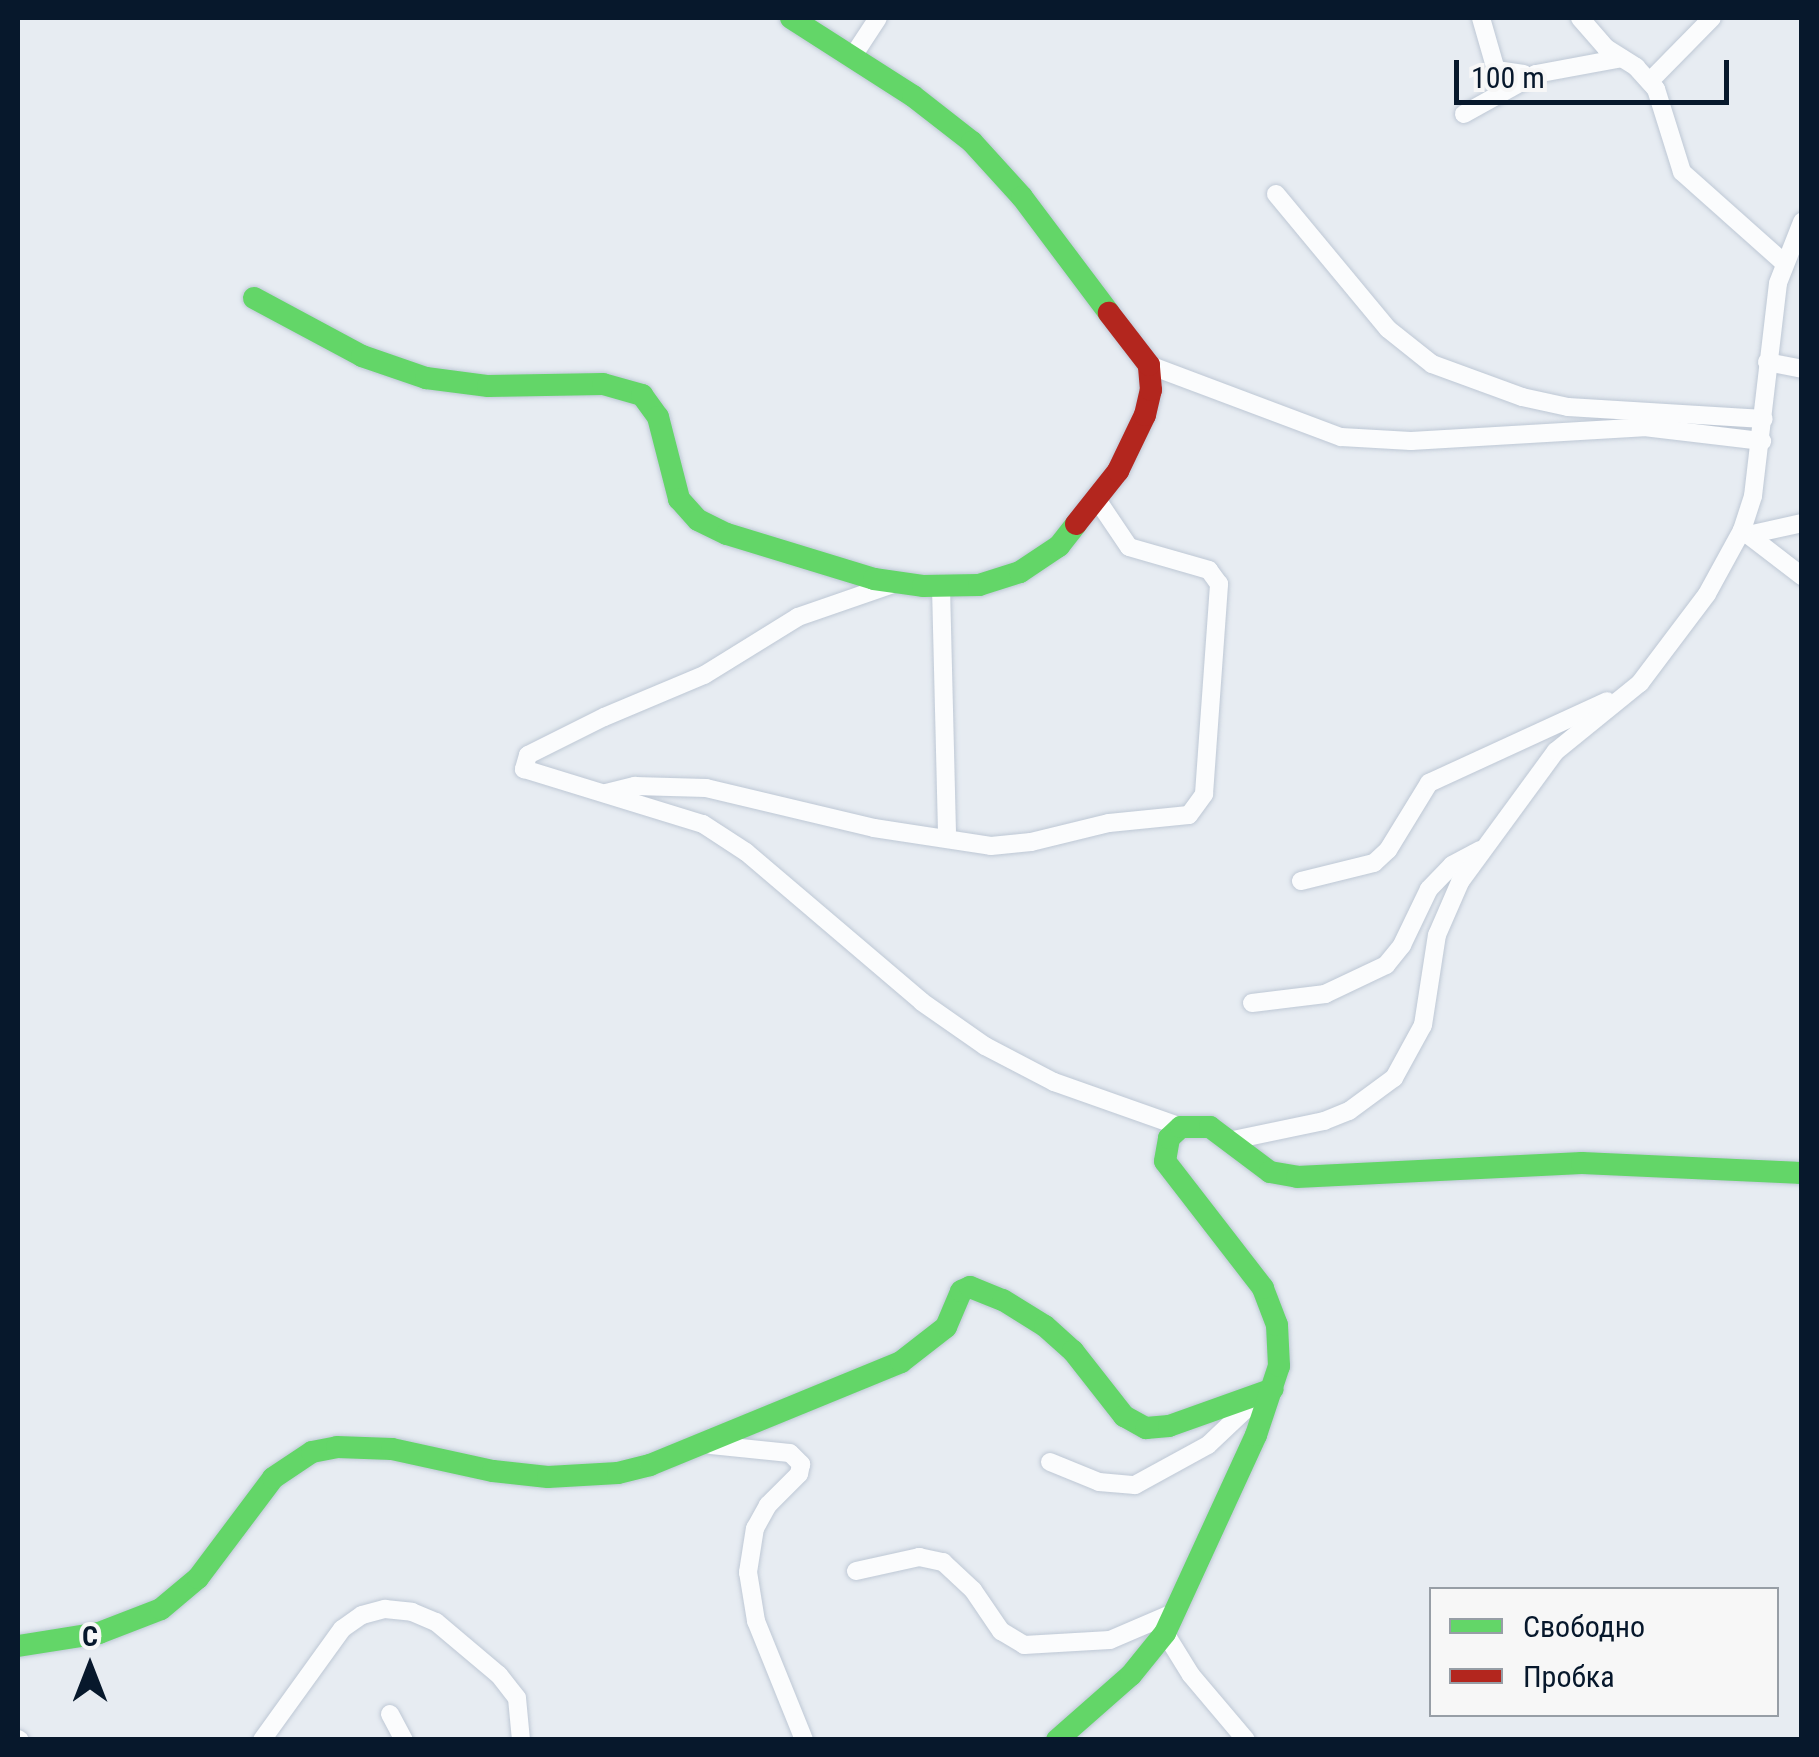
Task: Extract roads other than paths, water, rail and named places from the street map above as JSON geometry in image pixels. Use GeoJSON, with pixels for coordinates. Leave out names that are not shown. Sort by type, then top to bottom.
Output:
{"type":"FeatureCollection","features":[{"type":"Feature","properties":{"kind":"street"},"geometry":{"type":"LineString","coordinates":[[254,298],[362,356],[426,378],[488,386],[603,384],[628,389],[652,405],[674,489],[698,520],[727,534],[898,583],[941,587],[979,584],[1020,572],[1059,546],[1098,501],[1131,450],[1146,415],[1151,390],[1148,366],[1022,197],[972,142],[854,56],[792,18]]}},
{"type":"Feature","properties":{"kind":"street"},"geometry":{"type":"LineString","coordinates":[[854,56],[878,18]]}},
{"type":"Feature","properties":{"kind":"street"},"geometry":{"type":"LineString","coordinates":[[1481,18],[1498,72],[1536,74],[1622,58]]}},
{"type":"Feature","properties":{"kind":"street"},"geometry":{"type":"LineString","coordinates":[[1580,18],[1594,36],[1650,80],[1662,99],[1672,150],[1682,172],[1782,262]]}},
{"type":"Feature","properties":{"kind":"street"},"geometry":{"type":"LineString","coordinates":[[1650,80],[1712,18]]}},
{"type":"Feature","properties":{"kind":"street"},"geometry":{"type":"LineString","coordinates":[[1464,114],[1536,74]]}},
{"type":"Feature","properties":{"kind":"street"},"geometry":{"type":"LineString","coordinates":[[1276,194],[1388,329],[1432,364],[1522,397],[1589,410],[1764,418]]}},
{"type":"Feature","properties":{"kind":"street"},"geometry":{"type":"LineString","coordinates":[[1234,1140],[1324,1121],[1349,1111],[1394,1078],[1423,1024],[1437,935],[1449,901],[1556,751],[1640,684],[1686,627],[1745,533],[1762,442],[1767,362],[1782,262],[1802,222]]}},
{"type":"Feature","properties":{"kind":"street"},"geometry":{"type":"LineString","coordinates":[[1767,362],[1802,369]]}},
{"type":"Feature","properties":{"kind":"street"},"geometry":{"type":"LineString","coordinates":[[1148,366],[1341,436],[1427,440],[1616,427],[1673,428],[1762,442]]}},
{"type":"Feature","properties":{"kind":"street"},"geometry":{"type":"LineString","coordinates":[[604,794],[636,786],[706,788],[874,828],[991,846],[1109,823],[1183,818],[1202,801],[1219,584],[1209,570],[1129,547],[1098,501]]}},
{"type":"Feature","properties":{"kind":"street"},"geometry":{"type":"LineString","coordinates":[[1745,533],[1802,523]]}},
{"type":"Feature","properties":{"kind":"street"},"geometry":{"type":"LineString","coordinates":[[1745,533],[1802,576]]}},
{"type":"Feature","properties":{"kind":"street"},"geometry":{"type":"LineString","coordinates":[[898,583],[798,617],[704,675],[604,716],[523,761],[531,774],[684,816],[724,836],[922,1002],[1023,1069],[1181,1127],[1210,1127],[1234,1140],[1270,1172],[1297,1177],[1582,1163],[1801,1171]]}},
{"type":"Feature","properties":{"kind":"street"},"geometry":{"type":"LineString","coordinates":[[941,587],[947,837]]}},
{"type":"Feature","properties":{"kind":"street"},"geometry":{"type":"LineString","coordinates":[[1302,881],[1363,866],[1382,857],[1420,792],[1441,776],[1531,738],[1578,711],[1619,699]]}},
{"type":"Feature","properties":{"kind":"street"},"geometry":{"type":"LineString","coordinates":[[1252,1003],[1325,994],[1386,965],[1402,944],[1429,888],[1452,865],[1484,848]]}},
{"type":"Feature","properties":{"kind":"street"},"geometry":{"type":"LineString","coordinates":[[1057,1740],[1131,1675],[1164,1633],[1268,1391],[1279,1343],[1263,1288],[1166,1161],[1169,1138],[1181,1127]]}},
{"type":"Feature","properties":{"kind":"street"},"geometry":{"type":"LineString","coordinates":[[18,1646],[100,1633],[161,1609],[198,1578],[273,1478],[312,1452],[336,1447],[392,1449],[493,1471],[548,1476],[618,1473],[706,1445],[901,1362],[946,1327],[960,1292],[970,1287],[1004,1300],[1045,1326],[1073,1351],[1124,1416],[1146,1428],[1168,1426],[1268,1391]]}},
{"type":"Feature","properties":{"kind":"street"},"geometry":{"type":"LineString","coordinates":[[1050,1462],[1099,1482],[1135,1485],[1208,1445],[1268,1391]]}},
{"type":"Feature","properties":{"kind":"street"},"geometry":{"type":"LineString","coordinates":[[706,1445],[790,1453],[800,1464],[798,1474],[768,1505],[755,1528],[748,1572],[756,1621],[804,1740]]}},
{"type":"Feature","properties":{"kind":"street"},"geometry":{"type":"LineString","coordinates":[[856,1571],[919,1557],[943,1562],[973,1590],[1001,1631],[1016,1642],[1034,1646],[1110,1640],[1176,1611]]}},
{"type":"Feature","properties":{"kind":"street"},"geometry":{"type":"LineString","coordinates":[[262,1740],[342,1629],[362,1615],[386,1610],[412,1612],[436,1622],[499,1674],[517,1698],[520,1740]]}},
{"type":"Feature","properties":{"kind":"street"},"geometry":{"type":"LineString","coordinates":[[1164,1633],[1191,1675],[1246,1740]]}},
{"type":"Feature","properties":{"kind":"street"},"geometry":{"type":"LineString","coordinates":[[390,1714],[404,1740]]}}]}
